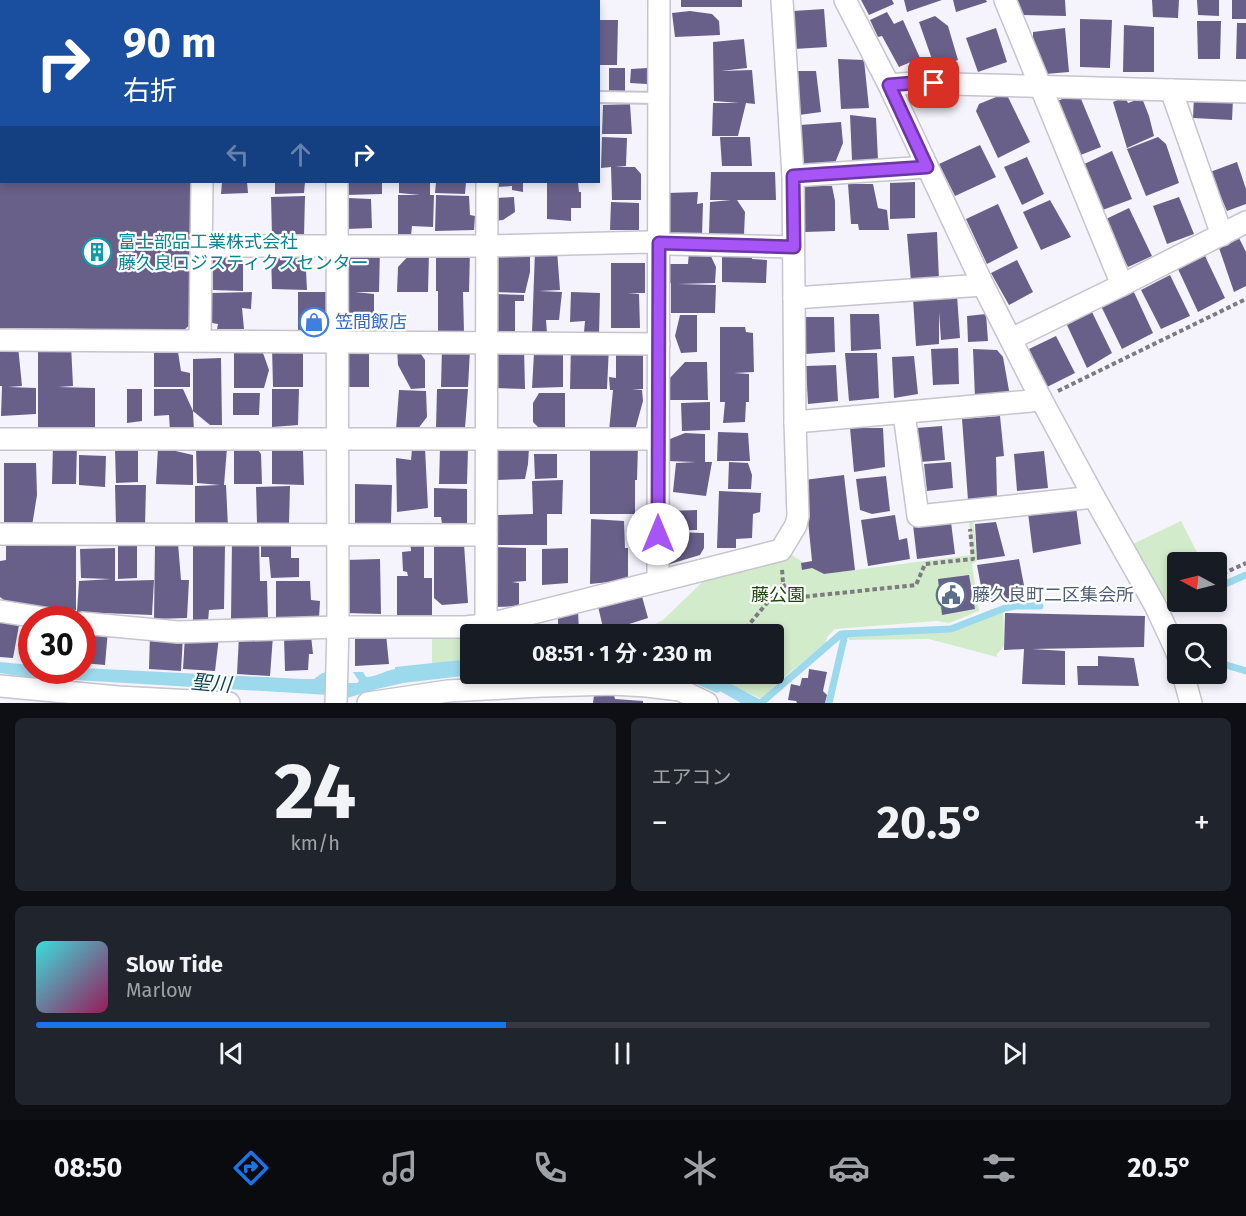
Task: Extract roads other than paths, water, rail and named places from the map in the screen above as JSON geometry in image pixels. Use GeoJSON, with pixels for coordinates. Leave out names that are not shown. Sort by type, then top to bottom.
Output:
{"type":"FeatureCollection","features":[{"type":"Feature","properties":{"kind":"street"},"geometry":{"type":"LineString","coordinates":[[658,581],[659,0]]}},
{"type":"Feature","properties":{"kind":"street"},"geometry":{"type":"LineString","coordinates":[[490,624],[781,550],[796,525],[798,516],[793,176],[782,0]]}},
{"type":"Feature","properties":{"kind":"street"},"geometry":{"type":"LineString","coordinates":[[845,0],[889,85],[983,285],[1041,399],[1167,631]]}},
{"type":"Feature","properties":{"kind":"street"},"geometry":{"type":"LineString","coordinates":[[1005,0],[1122,285]]}},
{"type":"Feature","properties":{"kind":"street"},"geometry":{"type":"LineString","coordinates":[[889,85],[913,83],[1246,92]]}},
{"type":"Feature","properties":{"kind":"street"},"geometry":{"type":"LineString","coordinates":[[1171,90],[1222,234]]}},
{"type":"Feature","properties":{"kind":"street"},"geometry":{"type":"LineString","coordinates":[[793,176],[927,167]]}},
{"type":"Feature","properties":{"kind":"street"},"geometry":{"type":"LineString","coordinates":[[200,340],[201,183]]}},
{"type":"Feature","properties":{"kind":"street"},"geometry":{"type":"LineString","coordinates":[[336,702],[338,627],[337,183]]}},
{"type":"Feature","properties":{"kind":"street"},"geometry":{"type":"LineString","coordinates":[[486,624],[487,183]]}},
{"type":"Feature","properties":{"kind":"street"},"geometry":{"type":"LineString","coordinates":[[1011,339],[1246,222]]}},
{"type":"Feature","properties":{"kind":"street"},"geometry":{"type":"LineString","coordinates":[[201,246],[486,246],[649,242],[794,247]]}},
{"type":"Feature","properties":{"kind":"street"},"geometry":{"type":"LineString","coordinates":[[794,298],[983,285]]}},
{"type":"Feature","properties":{"kind":"street"},"geometry":{"type":"LineString","coordinates":[[0,340],[659,344]]}},
{"type":"Feature","properties":{"kind":"street"},"geometry":{"type":"LineString","coordinates":[[795,422],[904,414],[1041,399]]}},
{"type":"Feature","properties":{"kind":"street"},"geometry":{"type":"LineString","coordinates":[[904,414],[918,516],[1094,497]]}},
{"type":"Feature","properties":{"kind":"street"},"geometry":{"type":"LineString","coordinates":[[0,440],[658,439]]}},
{"type":"Feature","properties":{"kind":"street"},"geometry":{"type":"LineString","coordinates":[[0,534],[486,536]]}},
{"type":"Feature","properties":{"kind":"street"},"geometry":{"type":"LineString","coordinates":[[0,611],[18,614]]}},
{"type":"Feature","properties":{"kind":"street"},"geometry":{"type":"LineString","coordinates":[[96,624],[178,632],[338,627],[460,627]]}},
{"type":"Feature","properties":{"kind":"street"},"geometry":{"type":"LineString","coordinates":[[368,703],[398,699],[542,694],[613,684],[647,694],[680,690],[707,703]]}},
{"type":"Feature","properties":{"kind":"street"},"geometry":{"type":"LineString","coordinates":[[1185,684],[1191,703]]}},
{"type":"Feature","properties":{"kind":"street"},"geometry":{"type":"LineString","coordinates":[[4,692],[118,700],[230,703]]}},
{"type":"Feature","properties":{"kind":"lane"},"geometry":{"type":"LineString","coordinates":[[600,97],[659,98]]}},
{"type":"Feature","properties":{"kind":"water"},"geometry":{"type":"Polygon","coordinates":[[[460,660],[460,676],[403,683],[347,698],[347,683],[359,681],[353,672],[363,672],[366,677],[370,677],[395,669],[395,667],[460,660]]]}},
{"type":"Feature","properties":{"kind":"water"},"geometry":{"type":"Polygon","coordinates":[[[0,662],[18,664],[18,676],[0,673],[0,662]]]}},
{"type":"Feature","properties":{"kind":"water"},"geometry":{"type":"Polygon","coordinates":[[[96,669],[302,679],[314,679],[322,673],[329,672],[329,695],[96,681],[96,669]]]}},
{"type":"Feature","properties":{"kind":"water"},"geometry":{"type":"Polygon","coordinates":[[[709,684],[731,684],[767,703],[741,703],[708,687],[709,684]]]}},
{"type":"Feature","properties":{"kind":"waterway"},"geometry":{"type":"LineString","coordinates":[[1227,583],[1246,575]]}},
{"type":"Feature","properties":{"kind":"waterway"},"geometry":{"type":"LineString","coordinates":[[761,703],[841,634],[951,629],[1005,608],[1040,606]]}},
{"type":"Feature","properties":{"kind":"waterway"},"geometry":{"type":"LineString","coordinates":[[829,703],[845,634]]}},
{"type":"Feature","properties":{"kind":"waterway"},"geometry":{"type":"LineString","coordinates":[[1227,665],[1246,671]]}},
{"type":"Feature","properties":{"kind":"waterway","name":"聖川"},"geometry":{"type":"LineString","coordinates":[[705,684],[717,689]]}},
{"type":"Feature","properties":{"kind":"place","name":"富士部品工業株式会社 藤久良ロジスティクスセンター"},"geometry":{"type":"Point","coordinates":[97,252]}},
{"type":"Feature","properties":{"kind":"place","name":"笠間飯店"},"geometry":{"type":"Point","coordinates":[314,322]}},
{"type":"Feature","properties":{"kind":"place","name":"藤久良町二区集会所"},"geometry":{"type":"Point","coordinates":[951,595]}},
{"type":"Feature","properties":{"kind":"park label","name":"藤公園"},"geometry":{"type":"Point","coordinates":[778,595]}}]}
